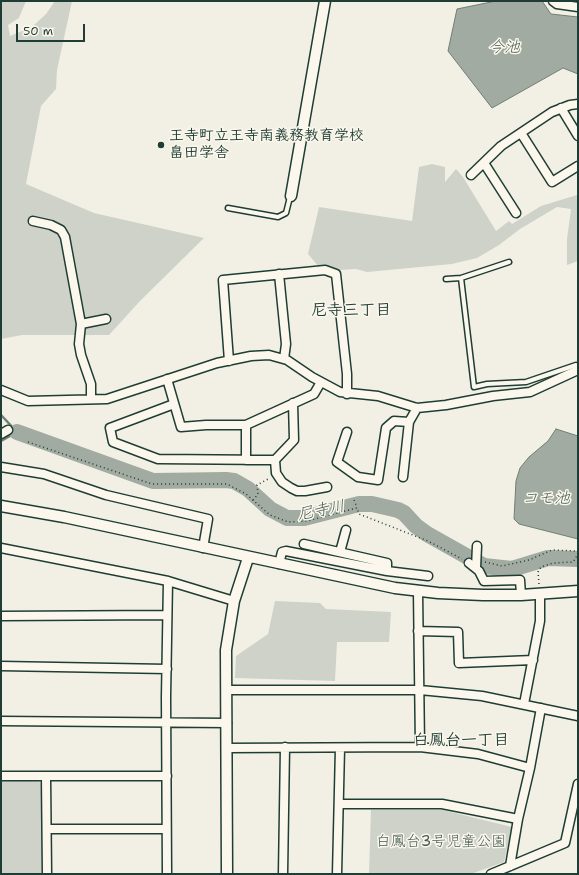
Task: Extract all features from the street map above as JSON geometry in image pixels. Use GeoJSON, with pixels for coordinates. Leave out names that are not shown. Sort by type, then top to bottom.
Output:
{"type":"FeatureCollection","features":[{"type":"Feature","properties":{"kind":"street"},"geometry":{"type":"LineString","coordinates":[[291,196],[325,1]]}},
{"type":"Feature","properties":{"kind":"street"},"geometry":{"type":"LineString","coordinates":[[553,1],[557,4],[578,7]]}},
{"type":"Feature","properties":{"kind":"street"},"geometry":{"type":"LineString","coordinates":[[471,175],[501,146],[552,112],[578,104]]}},
{"type":"Feature","properties":{"kind":"street"},"geometry":{"type":"LineString","coordinates":[[561,108],[578,136]]}},
{"type":"Feature","properties":{"kind":"street"},"geometry":{"type":"LineString","coordinates":[[521,133],[552,182],[578,166]]}},
{"type":"Feature","properties":{"kind":"street"},"geometry":{"type":"LineString","coordinates":[[484,163],[516,213]]}},
{"type":"Feature","properties":{"kind":"street"},"geometry":{"type":"LineString","coordinates":[[33,221],[51,225],[61,230],[65,237],[81,324],[79,344],[81,355],[92,384],[92,399]]}},
{"type":"Feature","properties":{"kind":"street"},"geometry":{"type":"LineString","coordinates":[[229,361],[223,280],[325,270],[336,274],[347,374],[347,394]]}},
{"type":"Feature","properties":{"kind":"street"},"geometry":{"type":"LineString","coordinates":[[279,274],[286,344],[284,359]]}},
{"type":"Feature","properties":{"kind":"street"},"geometry":{"type":"LineString","coordinates":[[81,324],[106,319]]}},
{"type":"Feature","properties":{"kind":"street"},"geometry":{"type":"LineString","coordinates":[[1,390],[28,401],[116,397],[167,379],[229,361],[261,355],[284,359],[321,382],[347,394],[378,396],[417,408],[467,402],[493,396],[530,392],[578,369]]}},
{"type":"Feature","properties":{"kind":"street"},"geometry":{"type":"LineString","coordinates":[[167,379],[181,427],[206,425],[246,426],[314,394],[321,382]]}},
{"type":"Feature","properties":{"kind":"street"},"geometry":{"type":"LineString","coordinates":[[174,404],[110,428],[113,442],[158,459],[275,460],[294,440],[293,403]]}},
{"type":"Feature","properties":{"kind":"street"},"geometry":{"type":"LineString","coordinates":[[403,477],[409,422],[417,408]]}},
{"type":"Feature","properties":{"kind":"street"},"geometry":{"type":"LineString","coordinates":[[347,432],[337,462],[358,477],[378,480],[386,428],[394,421],[409,422]]}},
{"type":"Feature","properties":{"kind":"street"},"geometry":{"type":"LineString","coordinates":[[246,426],[246,460]]}},
{"type":"Feature","properties":{"kind":"street"},"geometry":{"type":"LineString","coordinates":[[275,460],[276,473],[282,482],[297,491],[327,487]]}},
{"type":"Feature","properties":{"kind":"street"},"geometry":{"type":"LineString","coordinates":[[1,468],[44,474],[106,495],[208,519],[203,548]]}},
{"type":"Feature","properties":{"kind":"street"},"geometry":{"type":"LineString","coordinates":[[1,506],[64,517],[248,558],[374,584],[418,591],[461,594],[521,595],[578,591]]}},
{"type":"Feature","properties":{"kind":"street"},"geometry":{"type":"LineString","coordinates":[[340,552],[346,530]]}},
{"type":"Feature","properties":{"kind":"street"},"geometry":{"type":"LineString","coordinates":[[304,544],[388,563],[387,571]]}},
{"type":"Feature","properties":{"kind":"street"},"geometry":{"type":"LineString","coordinates":[[477,546],[476,557],[472,565],[479,570],[484,581],[520,580],[521,595]]}},
{"type":"Feature","properties":{"kind":"street"},"geometry":{"type":"LineString","coordinates":[[1,548],[168,581],[234,601]]}},
{"type":"Feature","properties":{"kind":"street"},"geometry":{"type":"LineString","coordinates":[[279,564],[282,552],[286,551],[387,571],[428,576]]}},
{"type":"Feature","properties":{"kind":"street"},"geometry":{"type":"LineString","coordinates":[[227,874],[226,650],[234,601],[248,558]]}},
{"type":"Feature","properties":{"kind":"street"},"geometry":{"type":"LineString","coordinates":[[167,874],[166,723],[168,581]]}},
{"type":"Feature","properties":{"kind":"street"},"geometry":{"type":"LineString","coordinates":[[418,591],[420,747]]}},
{"type":"Feature","properties":{"kind":"street"},"geometry":{"type":"LineString","coordinates":[[524,704],[540,621],[540,594]]}},
{"type":"Feature","properties":{"kind":"street"},"geometry":{"type":"LineString","coordinates":[[1,616],[167,615]]}},
{"type":"Feature","properties":{"kind":"street"},"geometry":{"type":"LineString","coordinates":[[418,631],[458,632],[459,663],[533,660]]}},
{"type":"Feature","properties":{"kind":"street"},"geometry":{"type":"LineString","coordinates":[[1,666],[167,669]]}},
{"type":"Feature","properties":{"kind":"street"},"geometry":{"type":"LineString","coordinates":[[227,690],[420,690],[482,696],[578,716]]}},
{"type":"Feature","properties":{"kind":"street"},"geometry":{"type":"LineString","coordinates":[[510,866],[541,708]]}},
{"type":"Feature","properties":{"kind":"street"},"geometry":{"type":"LineString","coordinates":[[1,721],[227,723]]}},
{"type":"Feature","properties":{"kind":"street"},"geometry":{"type":"LineString","coordinates":[[283,874],[286,747]]}},
{"type":"Feature","properties":{"kind":"street"},"geometry":{"type":"LineString","coordinates":[[227,748],[420,747],[478,754],[530,768]]}},
{"type":"Feature","properties":{"kind":"street"},"geometry":{"type":"LineString","coordinates":[[338,874],[340,748]]}},
{"type":"Feature","properties":{"kind":"street"},"geometry":{"type":"LineString","coordinates":[[1,776],[167,776]]}},
{"type":"Feature","properties":{"kind":"street"},"geometry":{"type":"LineString","coordinates":[[46,777],[47,874]]}},
{"type":"Feature","properties":{"kind":"street"},"geometry":{"type":"LineString","coordinates":[[490,874],[565,843],[578,784]]}},
{"type":"Feature","properties":{"kind":"street"},"geometry":{"type":"LineString","coordinates":[[340,804],[442,804],[518,819]]}},
{"type":"Feature","properties":{"kind":"street"},"geometry":{"type":"LineString","coordinates":[[47,829],[166,828]]}},
{"type":"Feature","properties":{"kind":"lane"},"geometry":{"type":"LineString","coordinates":[[228,208],[278,217],[286,213],[291,196]]}},
{"type":"Feature","properties":{"kind":"lane"},"geometry":{"type":"LineString","coordinates":[[446,279],[461,278],[509,262]]}},
{"type":"Feature","properties":{"kind":"lane"},"geometry":{"type":"LineString","coordinates":[[461,278],[474,387],[487,384],[526,382],[576,365],[578,369]]}},
{"type":"Feature","properties":{"kind":"path"},"geometry":{"type":"LineString","coordinates":[[28,442],[152,484],[222,484],[237,489],[253,500],[270,515],[288,522],[297,522],[357,508]]}},
{"type":"Feature","properties":{"kind":"path"},"geometry":{"type":"LineString","coordinates":[[253,500],[258,494],[257,485],[259,483],[278,476]]}},
{"type":"Feature","properties":{"kind":"path"},"geometry":{"type":"LineString","coordinates":[[354,500],[359,514],[428,541],[472,565]]}},
{"type":"Feature","properties":{"kind":"path"},"geometry":{"type":"LineString","coordinates":[[476,557],[492,564],[502,566],[529,560],[552,550],[578,551]]}},
{"type":"Feature","properties":{"kind":"path"},"geometry":{"type":"LineString","coordinates":[[540,594],[538,572],[541,567],[553,563],[573,562],[578,554]]}},
{"type":"Feature","properties":{"kind":"green space"},"geometry":{"type":"Polygon","coordinates":[[[1,1],[26,1],[19,18],[8,25],[10,36],[32,27],[46,14],[55,1],[72,1],[57,70],[56,89],[41,106],[26,184],[94,213],[204,238],[140,301],[109,335],[22,335],[1,339],[1,1]]]}},
{"type":"Feature","properties":{"kind":"green space"},"geometry":{"type":"Polygon","coordinates":[[[432,164],[445,167],[445,182],[456,169],[463,177],[496,231],[509,221],[512,224],[541,206],[577,195],[578,261],[567,265],[567,239],[571,209],[557,207],[520,229],[499,245],[477,258],[452,264],[367,272],[356,269],[339,270],[327,266],[319,267],[308,254],[319,207],[412,221],[419,167],[432,164]]]}},
{"type":"Feature","properties":{"kind":"green space"},"geometry":{"type":"Polygon","coordinates":[[[275,601],[320,603],[326,609],[391,612],[389,642],[337,642],[335,681],[235,678],[236,656],[268,634],[275,601]]]}},
{"type":"Feature","properties":{"kind":"green space"},"geometry":{"type":"Polygon","coordinates":[[[38,780],[42,785],[43,873],[1,874],[1,781],[38,780]]]}},
{"type":"Feature","properties":{"kind":"green space","name":"白鳳台3号児童公園"},"geometry":{"type":"Polygon","coordinates":[[[371,810],[443,810],[512,827],[504,862],[471,874],[369,874],[371,810]]]}},
{"type":"Feature","properties":{"kind":"water","name":"今池"},"geometry":{"type":"Polygon","coordinates":[[[496,1],[542,1],[551,14],[578,17],[578,74],[563,68],[492,108],[448,51],[457,9],[496,1]]]}},
{"type":"Feature","properties":{"kind":"water","name":"コモ池"},"geometry":{"type":"Polygon","coordinates":[[[556,429],[578,436],[578,539],[519,524],[514,519],[516,481],[520,468],[529,457],[548,441],[556,429]]]}},
{"type":"Feature","properties":{"kind":"waterway","name":"尼寺川"},"geometry":{"type":"LineString","coordinates":[[1,415],[17,432],[1,441]]}},
{"type":"Feature","properties":{"kind":"waterway","name":"尼寺川"},"geometry":{"type":"LineString","coordinates":[[17,432],[153,481],[234,481],[248,489],[270,509],[287,518],[304,518],[359,504],[372,504],[398,510],[404,513],[416,526],[427,534],[484,566],[512,569],[548,558],[578,559]]}},
{"type":"Feature","properties":{"kind":"place","name":"王寺町立王寺南義務教育学校 畠田学舎"},"geometry":{"type":"Point","coordinates":[161,145]}},
{"type":"Feature","properties":{"kind":"district","name":"尼寺三丁目"},"geometry":{"type":"Point","coordinates":[351,311]}},
{"type":"Feature","properties":{"kind":"district","name":"白鳳台一丁目"},"geometry":{"type":"Point","coordinates":[461,741]}}]}
